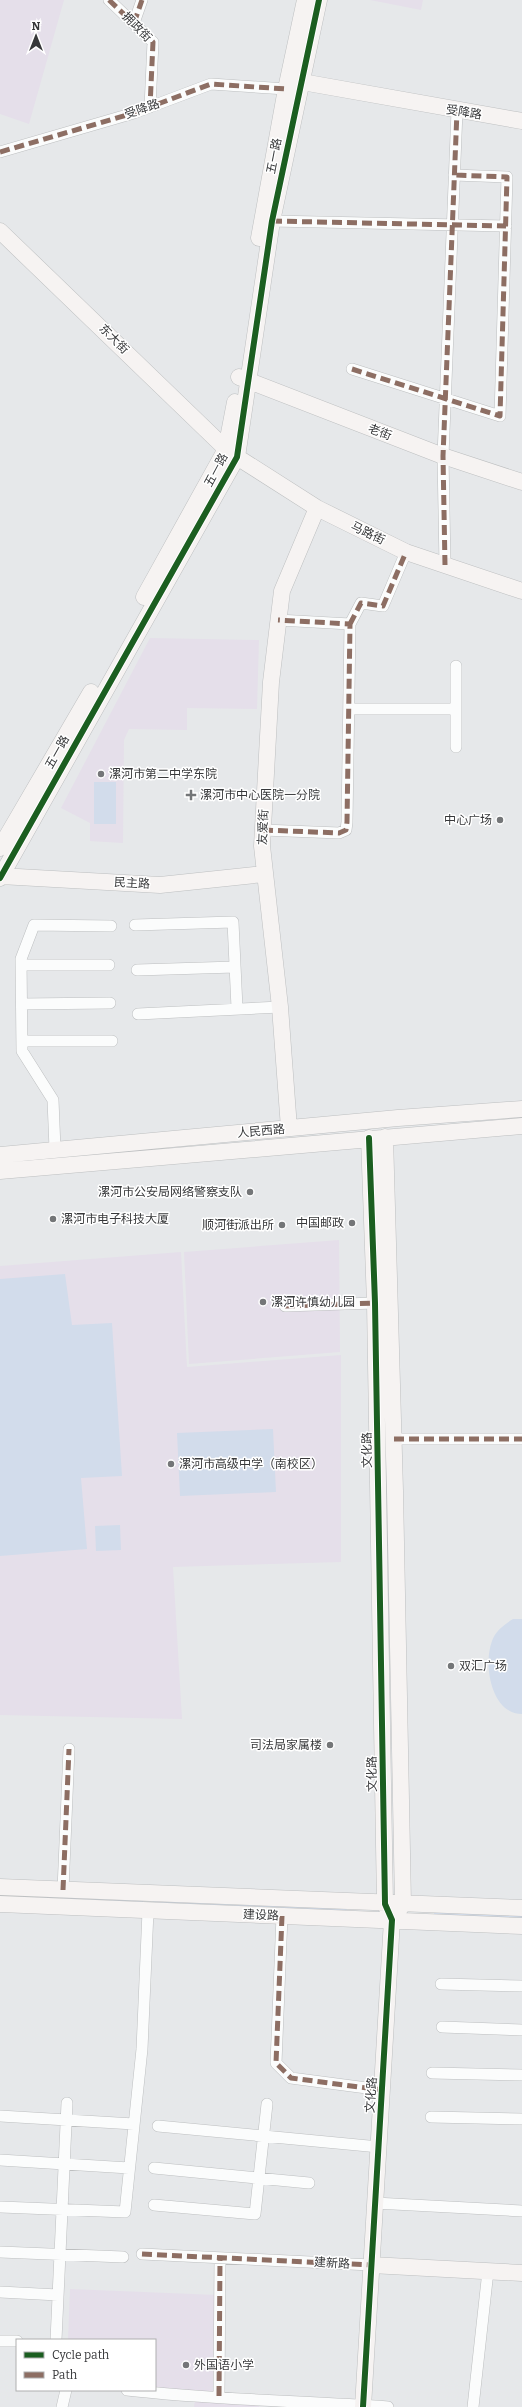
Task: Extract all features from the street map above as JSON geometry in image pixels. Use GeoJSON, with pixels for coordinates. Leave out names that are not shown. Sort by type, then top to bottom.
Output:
{"type":"FeatureCollection","features":[{"type":"Feature","properties":{"kind":"street","name":"拥政街"},"geometry":{"type":"LineString","coordinates":[[109,0],[154,42],[150,107]]}},
{"type":"Feature","properties":{"kind":"street"},"geometry":{"type":"LineString","coordinates":[[134,24],[142,0]]}},
{"type":"Feature","properties":{"kind":"street","name":"五一路"},"geometry":{"type":"LineString","coordinates":[[0,877],[231,453],[272,221],[291,83],[305,0]]}},
{"type":"Feature","properties":{"kind":"street","name":"五一路"},"geometry":{"type":"LineString","coordinates":[[244,379],[262,217],[291,83],[319,0]]}},
{"type":"Feature","properties":{"kind":"street","name":"受降路"},"geometry":{"type":"LineString","coordinates":[[0,152],[150,107],[211,84],[291,83],[522,121]]}},
{"type":"Feature","properties":{"kind":"street"},"geometry":{"type":"LineString","coordinates":[[445,566],[443,456],[457,111]]}},
{"type":"Feature","properties":{"kind":"street"},"geometry":{"type":"LineString","coordinates":[[352,370],[500,416],[507,177],[454,175]]}},
{"type":"Feature","properties":{"kind":"street"},"geometry":{"type":"LineString","coordinates":[[272,221],[506,226]]}},
{"type":"Feature","properties":{"kind":"street","name":"东大街"},"geometry":{"type":"LineString","coordinates":[[0,231],[231,453]]}},
{"type":"Feature","properties":{"kind":"street","name":"老街"},"geometry":{"type":"LineString","coordinates":[[244,379],[443,456],[522,482]]}},
{"type":"Feature","properties":{"kind":"street","name":"五一路"},"geometry":{"type":"LineString","coordinates":[[0,848],[231,453]]}},
{"type":"Feature","properties":{"kind":"street","name":"马路街"},"geometry":{"type":"LineString","coordinates":[[231,453],[317,508],[406,552],[522,590]]}},
{"type":"Feature","properties":{"kind":"street","name":"友爱街"},"geometry":{"type":"LineString","coordinates":[[289,1128],[280,1007],[264,874],[263,830],[271,682],[282,590],[317,508]]}},
{"type":"Feature","properties":{"kind":"street"},"geometry":{"type":"LineString","coordinates":[[263,830],[339,833],[346,830],[350,624],[361,603],[383,606],[406,552]]}},
{"type":"Feature","properties":{"kind":"street"},"geometry":{"type":"LineString","coordinates":[[278,620],[350,624]]}},
{"type":"Feature","properties":{"kind":"street"},"geometry":{"type":"LineString","coordinates":[[456,666],[456,747]]}},
{"type":"Feature","properties":{"kind":"street"},"geometry":{"type":"LineString","coordinates":[[349,709],[456,709]]}},
{"type":"Feature","properties":{"kind":"street","name":"民主路"},"geometry":{"type":"LineString","coordinates":[[0,877],[160,885],[264,874]]}},
{"type":"Feature","properties":{"kind":"street"},"geometry":{"type":"LineString","coordinates":[[135,925],[233,922],[237,1008]]}},
{"type":"Feature","properties":{"kind":"street"},"geometry":{"type":"LineString","coordinates":[[56,1149],[53,1100],[22,1051],[22,959],[34,925],[111,926]]}},
{"type":"Feature","properties":{"kind":"street"},"geometry":{"type":"LineString","coordinates":[[22,965],[109,965]]}},
{"type":"Feature","properties":{"kind":"street"},"geometry":{"type":"LineString","coordinates":[[137,970],[236,967]]}},
{"type":"Feature","properties":{"kind":"street"},"geometry":{"type":"LineString","coordinates":[[22,1004],[110,1003]]}},
{"type":"Feature","properties":{"kind":"street"},"geometry":{"type":"LineString","coordinates":[[138,1014],[280,1007]]}},
{"type":"Feature","properties":{"kind":"street"},"geometry":{"type":"LineString","coordinates":[[22,1041],[112,1041]]}},
{"type":"Feature","properties":{"kind":"street","name":"人民西路"},"geometry":{"type":"LineString","coordinates":[[0,1155],[289,1128],[522,1109]]}},
{"type":"Feature","properties":{"kind":"street","name":"人民西路"},"geometry":{"type":"LineString","coordinates":[[0,1171],[522,1126]]}},
{"type":"Feature","properties":{"kind":"street"},"geometry":{"type":"LineString","coordinates":[[385,1137],[394,1439],[403,1904],[392,1920]]}},
{"type":"Feature","properties":{"kind":"street","name":"文化路"},"geometry":{"type":"LineString","coordinates":[[363,2406],[392,1920],[385,1904],[375,1303],[369,1138]]}},
{"type":"Feature","properties":{"kind":"street"},"geometry":{"type":"LineString","coordinates":[[369,1154],[386,1154]]}},
{"type":"Feature","properties":{"kind":"street"},"geometry":{"type":"LineString","coordinates":[[285,1306],[375,1303]]}},
{"type":"Feature","properties":{"kind":"street"},"geometry":{"type":"LineString","coordinates":[[394,1439],[522,1439]]}},
{"type":"Feature","properties":{"kind":"street"},"geometry":{"type":"LineString","coordinates":[[64,1890],[69,1749]]}},
{"type":"Feature","properties":{"kind":"street","name":"建设路"},"geometry":{"type":"LineString","coordinates":[[0,1887],[385,1904],[522,1908]]}},
{"type":"Feature","properties":{"kind":"street"},"geometry":{"type":"LineString","coordinates":[[1,2207],[125,2212],[142,2049],[149,1894]]}},
{"type":"Feature","properties":{"kind":"street","name":"建设路"},"geometry":{"type":"LineString","coordinates":[[0,1904],[522,1926]]}},
{"type":"Feature","properties":{"kind":"street"},"geometry":{"type":"LineString","coordinates":[[282,1916],[276,2063],[292,2078],[382,2090]]}},
{"type":"Feature","properties":{"kind":"street"},"geometry":{"type":"LineString","coordinates":[[441,1984],[522,1986]]}},
{"type":"Feature","properties":{"kind":"street"},"geometry":{"type":"LineString","coordinates":[[442,2027],[522,2030]]}},
{"type":"Feature","properties":{"kind":"street"},"geometry":{"type":"LineString","coordinates":[[432,2073],[522,2076]]}},
{"type":"Feature","properties":{"kind":"street"},"geometry":{"type":"LineString","coordinates":[[56,2339],[67,2103]]}},
{"type":"Feature","properties":{"kind":"street"},"geometry":{"type":"LineString","coordinates":[[154,2206],[255,2214],[267,2104]]}},
{"type":"Feature","properties":{"kind":"street"},"geometry":{"type":"LineString","coordinates":[[0,2116],[134,2124]]}},
{"type":"Feature","properties":{"kind":"street"},"geometry":{"type":"LineString","coordinates":[[431,2117],[522,2119]]}},
{"type":"Feature","properties":{"kind":"street"},"geometry":{"type":"LineString","coordinates":[[158,2126],[379,2147]]}},
{"type":"Feature","properties":{"kind":"street"},"geometry":{"type":"LineString","coordinates":[[0,2160],[129,2168]]}},
{"type":"Feature","properties":{"kind":"street"},"geometry":{"type":"LineString","coordinates":[[154,2168],[260,2177],[309,2183]]}},
{"type":"Feature","properties":{"kind":"street"},"geometry":{"type":"LineString","coordinates":[[375,2203],[522,2211]]}},
{"type":"Feature","properties":{"kind":"street"},"geometry":{"type":"LineString","coordinates":[[0,2252],[123,2257]]}},
{"type":"Feature","properties":{"kind":"street","name":"建新路"},"geometry":{"type":"LineString","coordinates":[[142,2254],[522,2273]]}},
{"type":"Feature","properties":{"kind":"street"},"geometry":{"type":"LineString","coordinates":[[219,2396],[220,2258]]}},
{"type":"Feature","properties":{"kind":"street"},"geometry":{"type":"LineString","coordinates":[[473,2407],[488,2271]]}},
{"type":"Feature","properties":{"kind":"street"},"geometry":{"type":"LineString","coordinates":[[0,2292],[58,2295]]}},
{"type":"Feature","properties":{"kind":"street"},"geometry":{"type":"LineString","coordinates":[[0,2341],[16,2342]]}},
{"type":"Feature","properties":{"kind":"street"},"geometry":{"type":"LineString","coordinates":[[62,2407],[66,2391]]}},
{"type":"Feature","properties":{"kind":"street"},"geometry":{"type":"LineString","coordinates":[[136,2391],[182,2396],[219,2396],[388,2407]]}},
{"type":"Feature","properties":{"kind":"shaded area"},"geometry":{"type":"Polygon","coordinates":[[[0,0],[64,0],[29,124],[0,114],[0,0]]]}},
{"type":"Feature","properties":{"kind":"shaded area"},"geometry":{"type":"Polygon","coordinates":[[[370,0],[423,0],[421,10],[370,0]]]}},
{"type":"Feature","properties":{"kind":"shaded area","name":"漯河市第二中学东院"},"geometry":{"type":"Polygon","coordinates":[[[150,638],[259,640],[257,709],[187,708],[187,730],[129,729],[124,740],[123,843],[90,841],[90,823],[61,808],[150,638]]]}},
{"type":"Feature","properties":{"kind":"shaded area"},"geometry":{"type":"Polygon","coordinates":[[[94,782],[116,782],[116,824],[94,824],[94,782]]]}},
{"type":"Feature","properties":{"kind":"shaded area","name":"漯河许慎幼儿园"},"geometry":{"type":"Polygon","coordinates":[[[339,1240],[340,1352],[189,1364],[184,1252],[339,1240]]]}},
{"type":"Feature","properties":{"kind":"shaded area","name":"漯河市高级中学（南校区）"},"geometry":{"type":"Polygon","coordinates":[[[181,1252],[187,1367],[341,1355],[341,1562],[173,1567],[182,1719],[0,1715],[0,1266],[181,1252]]]}},
{"type":"Feature","properties":{"kind":"shaded area"},"geometry":{"type":"Polygon","coordinates":[[[65,1274],[72,1325],[112,1323],[122,1476],[81,1478],[87,1549],[0,1556],[0,1279],[65,1274]]]}},
{"type":"Feature","properties":{"kind":"shaded area"},"geometry":{"type":"Polygon","coordinates":[[[273,1429],[276,1492],[180,1496],[177,1433],[273,1429]]]}},
{"type":"Feature","properties":{"kind":"shaded area"},"geometry":{"type":"Polygon","coordinates":[[[120,1525],[121,1550],[96,1551],[95,1526],[120,1525]]]}},
{"type":"Feature","properties":{"kind":"shaded area"},"geometry":{"type":"Polygon","coordinates":[[[513,1619],[522,1619],[522,1714],[511,1712],[503,1706],[492,1686],[489,1674],[489,1651],[493,1637],[501,1628],[513,1619]]]}},
{"type":"Feature","properties":{"kind":"shaded area"},"geometry":{"type":"Polygon","coordinates":[[[0,1893],[143,1899],[143,1906],[0,1900],[0,1893]]]}},
{"type":"Feature","properties":{"kind":"shaded area"},"geometry":{"type":"Polygon","coordinates":[[[153,1899],[347,1907],[346,1914],[153,1907],[153,1899]]]}},
{"type":"Feature","properties":{"kind":"shaded area"},"geometry":{"type":"Polygon","coordinates":[[[434,1911],[522,1914],[522,1920],[434,1916],[434,1911]]]}},
{"type":"Feature","properties":{"kind":"shaded area","name":"外国语小学"},"geometry":{"type":"Polygon","coordinates":[[[70,2289],[217,2295],[216,2392],[156,2389],[156,2339],[68,2339],[70,2289]]]}},
{"type":"Feature","properties":{"kind":"shaded area"},"geometry":{"type":"Polygon","coordinates":[[[195,2400],[260,2402],[259,2407],[194,2407],[195,2400]]]}},
{"type":"Feature","properties":{"kind":"marked path"},"geometry":{"type":"LineString","coordinates":[[109,0],[153,42],[150,107]]}},
{"type":"Feature","properties":{"kind":"marked path"},"geometry":{"type":"LineString","coordinates":[[134,23],[142,0]]}},
{"type":"Feature","properties":{"kind":"marked path"},"geometry":{"type":"LineString","coordinates":[[0,152],[134,113],[211,84],[286,89]]}},
{"type":"Feature","properties":{"kind":"marked path"},"geometry":{"type":"LineString","coordinates":[[445,565],[443,456],[457,111]]}},
{"type":"Feature","properties":{"kind":"marked path"},"geometry":{"type":"LineString","coordinates":[[352,369],[500,416],[507,177],[454,175]]}},
{"type":"Feature","properties":{"kind":"marked path"},"geometry":{"type":"LineString","coordinates":[[272,221],[506,226]]}},
{"type":"Feature","properties":{"kind":"marked path"},"geometry":{"type":"LineString","coordinates":[[350,624],[361,603],[383,606],[406,552]]}},
{"type":"Feature","properties":{"kind":"marked path"},"geometry":{"type":"LineString","coordinates":[[263,830],[339,833],[346,830],[347,822],[350,624],[278,620]]}},
{"type":"Feature","properties":{"kind":"marked path"},"geometry":{"type":"LineString","coordinates":[[285,1306],[375,1303]]}},
{"type":"Feature","properties":{"kind":"marked path"},"geometry":{"type":"LineString","coordinates":[[394,1439],[522,1439]]}},
{"type":"Feature","properties":{"kind":"marked path"},"geometry":{"type":"LineString","coordinates":[[63,1890],[69,1749]]}},
{"type":"Feature","properties":{"kind":"marked path"},"geometry":{"type":"LineString","coordinates":[[282,1916],[276,2063],[291,2078],[382,2090]]}},
{"type":"Feature","properties":{"kind":"marked path"},"geometry":{"type":"LineString","coordinates":[[142,2254],[371,2265]]}},
{"type":"Feature","properties":{"kind":"marked path"},"geometry":{"type":"LineString","coordinates":[[219,2396],[220,2258]]}},
{"type":"Feature","properties":{"kind":"cycle path"},"geometry":{"type":"LineString","coordinates":[[0,878],[237,457],[272,221],[319,0]]}},
{"type":"Feature","properties":{"kind":"cycle path"},"geometry":{"type":"LineString","coordinates":[[363,2407],[392,1920],[385,1904],[375,1303],[369,1138]]}},
{"type":"Feature","properties":{"kind":"place","name":"漯河市第二中学东院"},"geometry":{"type":"Point","coordinates":[101,774]}},
{"type":"Feature","properties":{"kind":"place","name":"漯河市中心医院一分院"},"geometry":{"type":"Point","coordinates":[191,795]}},
{"type":"Feature","properties":{"kind":"place","name":"中心广场"},"geometry":{"type":"Point","coordinates":[500,820]}},
{"type":"Feature","properties":{"kind":"place","name":"漯河市公安局网络警察支队"},"geometry":{"type":"Point","coordinates":[250,1192]}},
{"type":"Feature","properties":{"kind":"place","name":"漯河市电子科技大厦"},"geometry":{"type":"Point","coordinates":[53,1219]}},
{"type":"Feature","properties":{"kind":"place","name":"中国邮政"},"geometry":{"type":"Point","coordinates":[352,1223]}},
{"type":"Feature","properties":{"kind":"place","name":"顺河街派出所"},"geometry":{"type":"Point","coordinates":[282,1225]}},
{"type":"Feature","properties":{"kind":"place","name":"漯河许慎幼儿园"},"geometry":{"type":"Point","coordinates":[263,1302]}},
{"type":"Feature","properties":{"kind":"place","name":"漯河市高级中学（南校区）"},"geometry":{"type":"Point","coordinates":[171,1464]}},
{"type":"Feature","properties":{"kind":"place","name":"双汇广场"},"geometry":{"type":"Point","coordinates":[451,1666]}},
{"type":"Feature","properties":{"kind":"place","name":"司法局家属楼"},"geometry":{"type":"Point","coordinates":[330,1745]}},
{"type":"Feature","properties":{"kind":"place","name":"外国语小学"},"geometry":{"type":"Point","coordinates":[186,2365]}}]}
